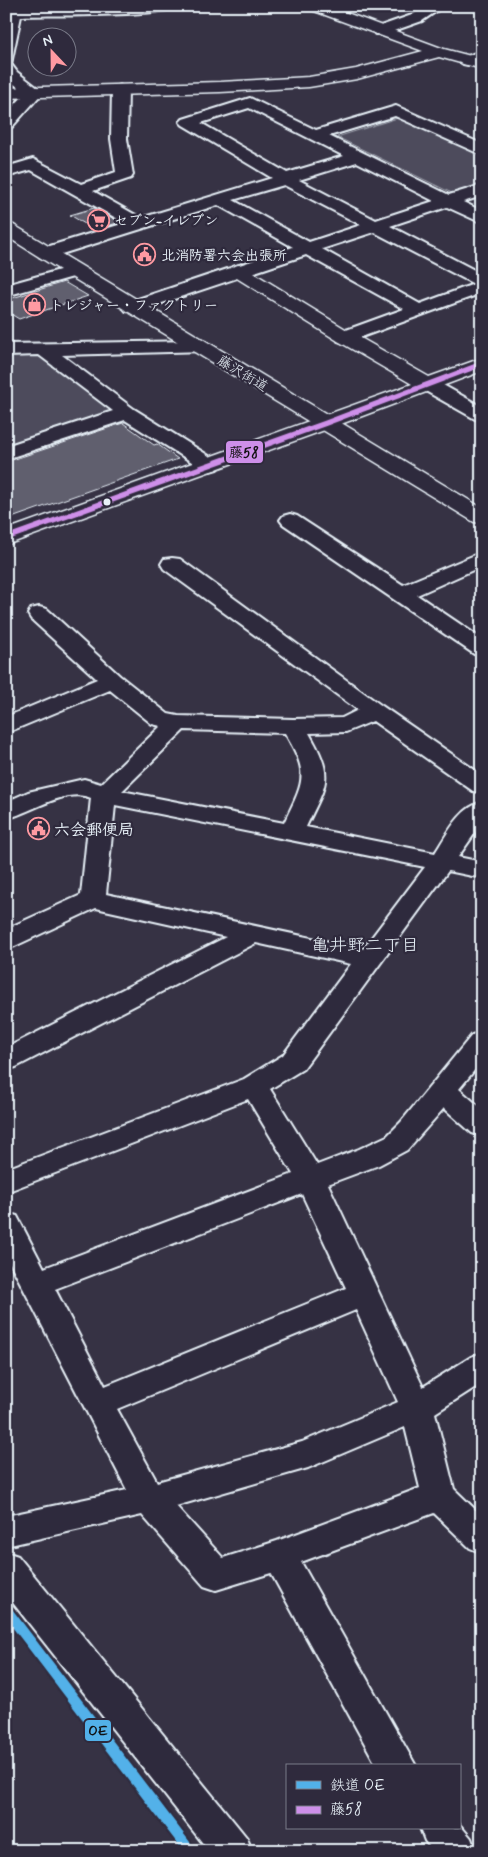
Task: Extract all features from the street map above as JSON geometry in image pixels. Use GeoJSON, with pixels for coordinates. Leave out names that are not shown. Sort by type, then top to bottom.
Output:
{"type":"FeatureCollection","features":[{"type":"Feature","properties":{"kind":"main road"},"geometry":{"type":"LineString","coordinates":[[314,6],[438,52],[477,60]]}},
{"type":"Feature","properties":{"kind":"main road"},"geometry":{"type":"LineString","coordinates":[[6,93],[196,88],[332,80],[438,52]]}},
{"type":"Feature","properties":{"kind":"main road","name":"藤沢街道"},"geometry":{"type":"LineString","coordinates":[[6,228],[74,272],[482,517]]}},
{"type":"Feature","properties":{"kind":"main road"},"geometry":{"type":"LineString","coordinates":[[238,271],[345,337],[428,385]]}},
{"type":"Feature","properties":{"kind":"main road"},"geometry":{"type":"LineString","coordinates":[[6,538],[326,423],[482,364]]}},
{"type":"Feature","properties":{"kind":"street"},"geometry":{"type":"LineString","coordinates":[[6,61],[11,12],[142,9],[172,6]]}},
{"type":"Feature","properties":{"kind":"street"},"geometry":{"type":"LineString","coordinates":[[380,31],[417,18],[437,6]]}},
{"type":"Feature","properties":{"kind":"street"},"geometry":{"type":"LineString","coordinates":[[6,67],[12,75],[35,92],[6,124]]}},
{"type":"Feature","properties":{"kind":"street"},"geometry":{"type":"LineString","coordinates":[[196,88],[238,107]]}},
{"type":"Feature","properties":{"kind":"street"},"geometry":{"type":"LineString","coordinates":[[80,190],[125,175],[119,140],[120,90]]}},
{"type":"Feature","properties":{"kind":"street"},"geometry":{"type":"LineString","coordinates":[[482,218],[250,103],[188,122],[285,179],[482,281]]}},
{"type":"Feature","properties":{"kind":"street"},"geometry":{"type":"LineString","coordinates":[[315,135],[396,111],[482,150]]}},
{"type":"Feature","properties":{"kind":"street"},"geometry":{"type":"LineString","coordinates":[[6,156],[25,166]]}},
{"type":"Feature","properties":{"kind":"street"},"geometry":{"type":"LineString","coordinates":[[46,253],[356,156]]}},
{"type":"Feature","properties":{"kind":"street"},"geometry":{"type":"LineString","coordinates":[[6,172],[33,164],[140,225]]}},
{"type":"Feature","properties":{"kind":"street"},"geometry":{"type":"LineString","coordinates":[[132,307],[482,190]]}},
{"type":"Feature","properties":{"kind":"street"},"geometry":{"type":"LineString","coordinates":[[219,200],[418,310]]}},
{"type":"Feature","properties":{"kind":"street"},"geometry":{"type":"LineString","coordinates":[[6,291],[74,272]]}},
{"type":"Feature","properties":{"kind":"street"},"geometry":{"type":"LineString","coordinates":[[345,337],[482,287]]}},
{"type":"Feature","properties":{"kind":"street"},"geometry":{"type":"LineString","coordinates":[[6,350],[199,347]]}},
{"type":"Feature","properties":{"kind":"street"},"geometry":{"type":"LineString","coordinates":[[43,350],[127,413],[210,465]]}},
{"type":"Feature","properties":{"kind":"street"},"geometry":{"type":"LineString","coordinates":[[428,385],[482,415]]}},
{"type":"Feature","properties":{"kind":"street"},"geometry":{"type":"LineString","coordinates":[[6,453],[127,413]]}},
{"type":"Feature","properties":{"kind":"street"},"geometry":{"type":"LineString","coordinates":[[290,520],[482,649]]}},
{"type":"Feature","properties":{"kind":"street"},"geometry":{"type":"LineString","coordinates":[[401,594],[482,558]]}},
{"type":"Feature","properties":{"kind":"street"},"geometry":{"type":"LineString","coordinates":[[172,564],[374,711],[482,786]]}},
{"type":"Feature","properties":{"kind":"street"},"geometry":{"type":"LineString","coordinates":[[39,614],[112,681],[160,719],[178,723],[293,726],[346,725],[374,711]]}},
{"type":"Feature","properties":{"kind":"street"},"geometry":{"type":"LineString","coordinates":[[6,726],[112,681]]}},
{"type":"Feature","properties":{"kind":"street"},"geometry":{"type":"LineString","coordinates":[[93,898],[104,795],[178,723]]}},
{"type":"Feature","properties":{"kind":"street"},"geometry":{"type":"LineString","coordinates":[[292,832],[314,781],[315,772],[313,763],[293,726]]}},
{"type":"Feature","properties":{"kind":"street"},"geometry":{"type":"LineString","coordinates":[[6,811],[37,797],[84,786],[104,795],[482,870]]}},
{"type":"Feature","properties":{"kind":"street"},"geometry":{"type":"LineString","coordinates":[[6,1181],[254,1086],[293,1062],[471,819],[482,810]]}},
{"type":"Feature","properties":{"kind":"street"},"geometry":{"type":"LineString","coordinates":[[7,938],[93,898],[252,935],[369,959]]}},
{"type":"Feature","properties":{"kind":"street"},"geometry":{"type":"LineString","coordinates":[[6,1060],[252,935]]}},
{"type":"Feature","properties":{"kind":"street"},"geometry":{"type":"LineString","coordinates":[[37,1282],[369,1157],[396,1143],[411,1129],[482,1042]]}},
{"type":"Feature","properties":{"kind":"street"},"geometry":{"type":"LineString","coordinates":[[254,1086],[311,1179],[417,1408],[439,1496],[482,1538]]}},
{"type":"Feature","properties":{"kind":"street"},"geometry":{"type":"LineString","coordinates":[[443,1091],[482,1126]]}},
{"type":"Feature","properties":{"kind":"street"},"geometry":{"type":"LineString","coordinates":[[6,1224],[97,1403],[149,1499],[216,1575],[279,1555],[439,1496]]}},
{"type":"Feature","properties":{"kind":"street"},"geometry":{"type":"LineString","coordinates":[[97,1403],[364,1294]]}},
{"type":"Feature","properties":{"kind":"street"},"geometry":{"type":"LineString","coordinates":[[6,1531],[149,1499],[308,1454],[417,1408],[482,1366]]}},
{"type":"Feature","properties":{"kind":"street"},"geometry":{"type":"LineString","coordinates":[[279,1555],[396,1764]]}},
{"type":"Feature","properties":{"kind":"street"},"geometry":{"type":"LineString","coordinates":[[6,1567],[232,1851]]}},
{"type":"Feature","properties":{"kind":"street"},"geometry":{"type":"LineString","coordinates":[[441,1830],[457,1851]]}},
{"type":"Feature","properties":{"kind":"shaded area"},"geometry":{"type":"Polygon","coordinates":[[[404,116],[482,152],[482,188],[458,196],[337,137],[404,116]]]}},
{"type":"Feature","properties":{"kind":"shaded area"},"geometry":{"type":"Polygon","coordinates":[[[38,354],[121,410],[6,448],[6,355],[38,354]]]}},
{"type":"Feature","properties":{"kind":"building","name":"セブン-イレブン"},"geometry":{"type":"Polygon","coordinates":[[[94,208],[120,222],[95,230],[70,215],[94,208]]]}},
{"type":"Feature","properties":{"kind":"building","name":"トレジャー・ファクトリー"},"geometry":{"type":"Polygon","coordinates":[[[64,282],[88,296],[19,319],[6,311],[6,300],[64,282]]]}},
{"type":"Feature","properties":{"kind":"building"},"geometry":{"type":"Polygon","coordinates":[[[123,423],[178,459],[6,520],[6,462],[123,423]]]}},
{"type":"Feature","properties":{"kind":"rail line","name":"OE"},"geometry":{"type":"LineString","coordinates":[[6,1610],[190,1851]]}},
{"type":"Feature","properties":{"kind":"transit line","name":"藤58"},"geometry":{"type":"LineString","coordinates":[[6,538],[326,423],[482,364]]}},
{"type":"Feature","properties":{"kind":"place","name":"セブン-イレブン"},"geometry":{"type":"Point","coordinates":[98,220]}},
{"type":"Feature","properties":{"kind":"place","name":"北消防署六会出張所"},"geometry":{"type":"Point","coordinates":[145,255]}},
{"type":"Feature","properties":{"kind":"place","name":"トレジャー・ファクトリー"},"geometry":{"type":"Point","coordinates":[34,305]}},
{"type":"Feature","properties":{"kind":"place","name":"六会郵便局"},"geometry":{"type":"Point","coordinates":[38,829]}},
{"type":"Feature","properties":{"kind":"district","name":"亀井野二丁目"},"geometry":{"type":"Point","coordinates":[365,945]}}]}
